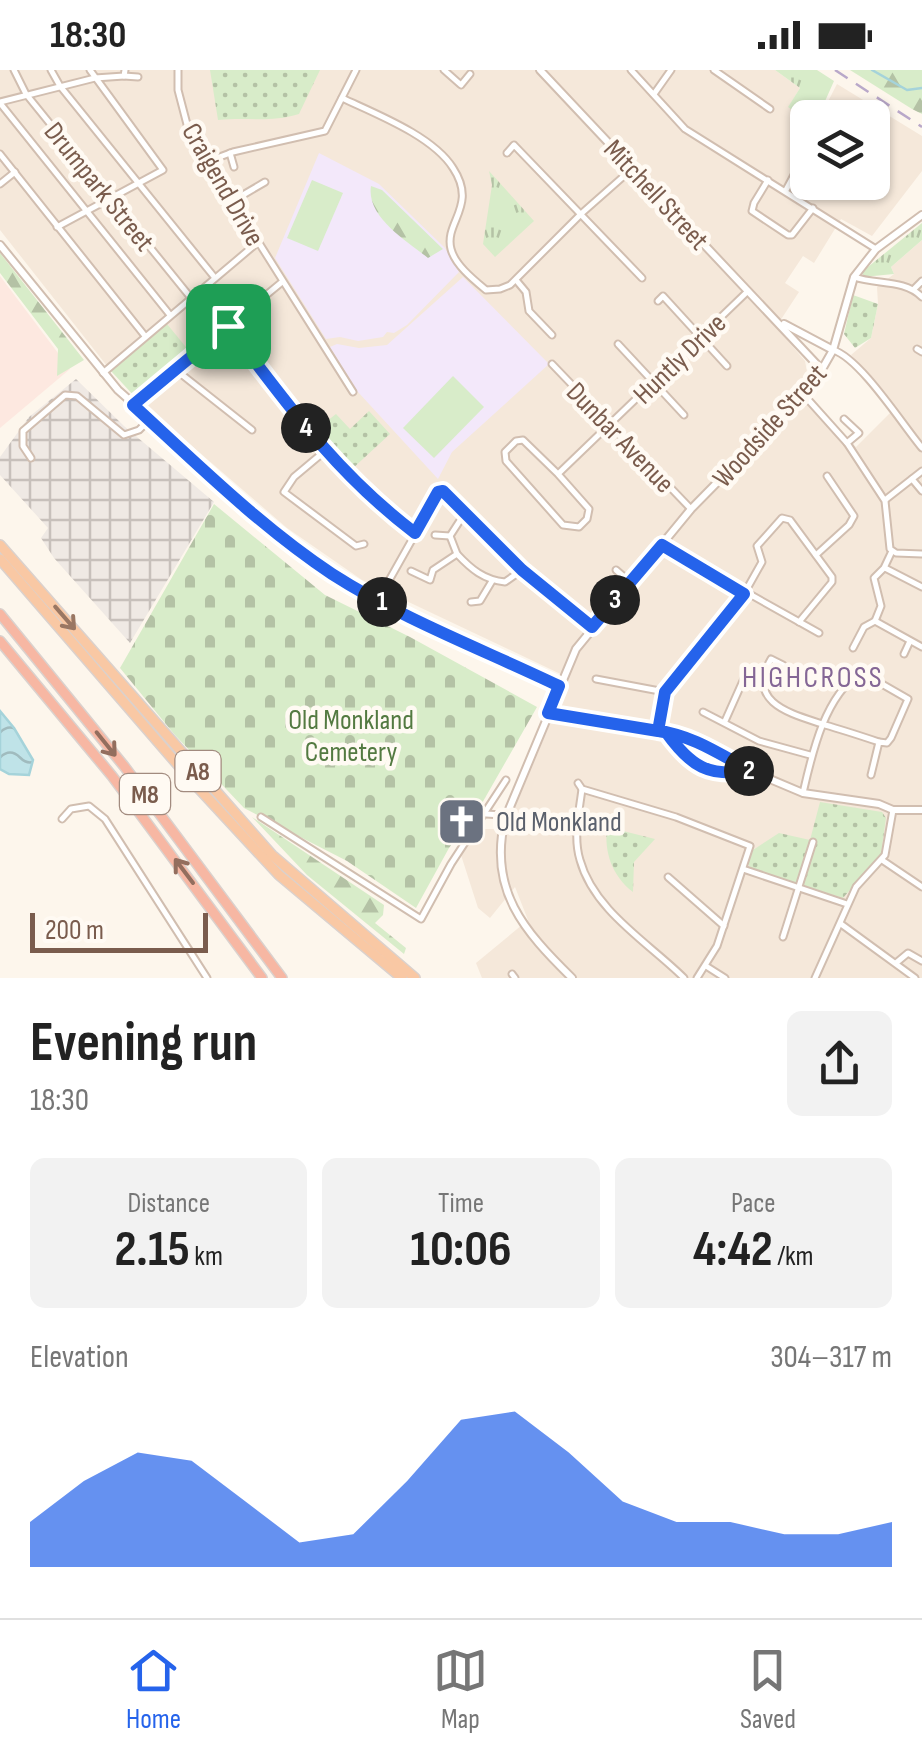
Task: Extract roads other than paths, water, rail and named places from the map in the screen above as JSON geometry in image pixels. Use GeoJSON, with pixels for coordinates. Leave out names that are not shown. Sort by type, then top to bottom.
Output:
{"type":"FeatureCollection","features":[{"type":"Feature","properties":{"kind":"highway","name":"A8"},"geometry":{"type":"LineString","coordinates":[[0,546],[272,855],[415,978]]}},
{"type":"Feature","properties":{"kind":"highway","name":"A8"},"geometry":{"type":"LineString","coordinates":[[0,559],[191,780],[279,875],[394,976]]}},
{"type":"Feature","properties":{"kind":"highway","name":"M8"},"geometry":{"type":"LineString","coordinates":[[0,614],[146,796],[282,978]]}},
{"type":"Feature","properties":{"kind":"highway","name":"M8"},"geometry":{"type":"LineString","coordinates":[[0,641],[112,776],[262,978]]}},
{"type":"Feature","properties":{"kind":"street","name":"Drumpark Street"},"geometry":{"type":"LineString","coordinates":[[14,70],[26,94],[191,298]]}},
{"type":"Feature","properties":{"kind":"street"},"geometry":{"type":"LineString","coordinates":[[51,70],[215,278]]}},
{"type":"Feature","properties":{"kind":"street"},"geometry":{"type":"LineString","coordinates":[[58,226],[139,184],[163,167],[90,70]]}},
{"type":"Feature","properties":{"kind":"street","name":"Craigend Drive"},"geometry":{"type":"LineString","coordinates":[[178,70],[178,90],[189,132],[353,392]]}},
{"type":"Feature","properties":{"kind":"street"},"geometry":{"type":"LineString","coordinates":[[206,162],[325,131],[356,70]]}},
{"type":"Feature","properties":{"kind":"street"},"geometry":{"type":"LineString","coordinates":[[444,70],[461,85],[470,74]]}},
{"type":"Feature","properties":{"kind":"street","name":"Mitchell Street"},"geometry":{"type":"LineString","coordinates":[[540,70],[823,372]]}},
{"type":"Feature","properties":{"kind":"street"},"geometry":{"type":"LineString","coordinates":[[630,70],[685,129],[876,249]]}},
{"type":"Feature","properties":{"kind":"street"},"geometry":{"type":"LineString","coordinates":[[654,94],[671,70]]}},
{"type":"Feature","properties":{"kind":"street"},"geometry":{"type":"LineString","coordinates":[[714,70],[770,109]]}},
{"type":"Feature","properties":{"kind":"street"},"geometry":{"type":"LineString","coordinates":[[138,77],[124,73],[94,78],[0,102],[170,315]]}},
{"type":"Feature","properties":{"kind":"street"},"geometry":{"type":"LineString","coordinates":[[342,98],[440,152],[456,173],[462,194],[450,240],[452,254],[486,290],[500,289],[516,280],[582,212],[633,168]]}},
{"type":"Feature","properties":{"kind":"street"},"geometry":{"type":"LineString","coordinates":[[507,152],[514,145],[642,278]]}},
{"type":"Feature","properties":{"kind":"street"},"geometry":{"type":"LineString","coordinates":[[230,153],[234,167]]}},
{"type":"Feature","properties":{"kind":"street"},"geometry":{"type":"LineString","coordinates":[[0,154],[145,336]]}},
{"type":"Feature","properties":{"kind":"street"},"geometry":{"type":"LineString","coordinates":[[0,184],[15,172]]}},
{"type":"Feature","properties":{"kind":"street"},"geometry":{"type":"LineString","coordinates":[[768,180],[752,211],[788,234],[792,235],[814,207]]}},
{"type":"Feature","properties":{"kind":"street"},"geometry":{"type":"LineString","coordinates":[[232,202],[266,182]]}},
{"type":"Feature","properties":{"kind":"street"},"geometry":{"type":"LineString","coordinates":[[786,190],[790,183]]}},
{"type":"Feature","properties":{"kind":"street","name":"Woodside Street"},"geometry":{"type":"LineString","coordinates":[[572,978],[518,917],[499,859],[505,819],[568,662],[592,627],[692,509],[823,372],[834,350],[854,277],[876,249],[922,215]]}},
{"type":"Feature","properties":{"kind":"street"},"geometry":{"type":"LineString","coordinates":[[103,373],[258,243]]}},
{"type":"Feature","properties":{"kind":"street"},"geometry":{"type":"LineString","coordinates":[[0,244],[133,405],[296,548],[378,600],[559,686]]}},
{"type":"Feature","properties":{"kind":"street"},"geometry":{"type":"LineString","coordinates":[[854,277],[914,289],[922,298]]}},
{"type":"Feature","properties":{"kind":"street"},"geometry":{"type":"LineString","coordinates":[[516,280],[526,292],[529,311],[552,335]]}},
{"type":"Feature","properties":{"kind":"street"},"geometry":{"type":"LineString","coordinates":[[914,289],[922,281]]}},
{"type":"Feature","properties":{"kind":"street"},"geometry":{"type":"LineString","coordinates":[[133,405],[282,282]]}},
{"type":"Feature","properties":{"kind":"street","name":"Huntly Drive"},"geometry":{"type":"LineString","coordinates":[[558,474],[749,290]]}},
{"type":"Feature","properties":{"kind":"street"},"geometry":{"type":"LineString","coordinates":[[658,301],[663,296],[728,366]]}},
{"type":"Feature","properties":{"kind":"street"},"geometry":{"type":"LineString","coordinates":[[522,318],[529,311]]}},
{"type":"Feature","properties":{"kind":"street","name":"Mitchell Street"},"geometry":{"type":"LineString","coordinates":[[774,318],[834,350]]}},
{"type":"Feature","properties":{"kind":"street"},"geometry":{"type":"LineString","coordinates":[[228,326],[346,476],[415,533]]}},
{"type":"Feature","properties":{"kind":"street"},"geometry":{"type":"LineString","coordinates":[[618,344],[684,415]]}},
{"type":"Feature","properties":{"kind":"street"},"geometry":{"type":"LineString","coordinates":[[834,350],[845,354],[871,382],[922,448]]}},
{"type":"Feature","properties":{"kind":"street","name":"Dunbar Avenue"},"geometry":{"type":"LineString","coordinates":[[552,364],[692,509]]}},
{"type":"Feature","properties":{"kind":"street"},"geometry":{"type":"LineString","coordinates":[[175,370],[252,430]]}},
{"type":"Feature","properties":{"kind":"street"},"geometry":{"type":"LineString","coordinates":[[31,458],[23,446],[23,430],[64,395],[76,396],[124,435],[139,430],[150,420]]}},
{"type":"Feature","properties":{"kind":"street"},"geometry":{"type":"LineString","coordinates":[[804,395],[847,443],[885,500],[892,552],[873,582],[881,606],[875,621],[864,627],[853,648]]}},
{"type":"Feature","properties":{"kind":"street"},"geometry":{"type":"LineString","coordinates":[[844,419],[859,434],[847,443]]}},
{"type":"Feature","properties":{"kind":"street"},"geometry":{"type":"LineString","coordinates":[[523,440],[558,474],[588,509],[588,520],[579,527],[563,525],[506,461],[505,452],[516,441],[523,440]]}},
{"type":"Feature","properties":{"kind":"street"},"geometry":{"type":"LineString","coordinates":[[324,451],[294,477],[284,492],[356,546],[364,544]]}},
{"type":"Feature","properties":{"kind":"street"},"geometry":{"type":"LineString","coordinates":[[885,500],[922,471]]}},
{"type":"Feature","properties":{"kind":"street"},"geometry":{"type":"LineString","coordinates":[[816,555],[850,525],[854,516],[827,476]]}},
{"type":"Feature","properties":{"kind":"street"},"geometry":{"type":"LineString","coordinates":[[912,480],[922,491]]}},
{"type":"Feature","properties":{"kind":"street"},"geometry":{"type":"LineString","coordinates":[[378,600],[440,490],[522,570],[592,627]]}},
{"type":"Feature","properties":{"kind":"street"},"geometry":{"type":"LineString","coordinates":[[751,771],[717,772],[701,768],[681,752],[662,732],[665,692],[744,594],[762,562],[757,546],[782,518],[790,520],[832,577],[832,582],[798,622]]}},
{"type":"Feature","properties":{"kind":"street"},"geometry":{"type":"LineString","coordinates":[[450,536],[460,522]]}},
{"type":"Feature","properties":{"kind":"street"},"geometry":{"type":"LineString","coordinates":[[435,534],[450,536]]}},
{"type":"Feature","properties":{"kind":"street"},"geometry":{"type":"LineString","coordinates":[[450,536],[457,554],[470,568],[492,580],[506,582],[522,570]]}},
{"type":"Feature","properties":{"kind":"street"},"geometry":{"type":"LineString","coordinates":[[662,545],[819,633]]}},
{"type":"Feature","properties":{"kind":"street"},"geometry":{"type":"LineString","coordinates":[[892,552],[922,554]]}},
{"type":"Feature","properties":{"kind":"street"},"geometry":{"type":"LineString","coordinates":[[411,572],[430,580],[434,570],[457,554]]}},
{"type":"Feature","properties":{"kind":"street"},"geometry":{"type":"LineString","coordinates":[[884,568],[922,588]]}},
{"type":"Feature","properties":{"kind":"street"},"geometry":{"type":"LineString","coordinates":[[616,570],[630,582]]}},
{"type":"Feature","properties":{"kind":"street"},"geometry":{"type":"LineString","coordinates":[[471,602],[480,600],[492,580]]}},
{"type":"Feature","properties":{"kind":"street"},"geometry":{"type":"LineString","coordinates":[[875,621],[922,647]]}},
{"type":"Feature","properties":{"kind":"street"},"geometry":{"type":"LineString","coordinates":[[904,654],[910,641]]}},
{"type":"Feature","properties":{"kind":"street"},"geometry":{"type":"LineString","coordinates":[[783,665],[771,659],[764,670],[764,686],[782,710],[822,724],[880,742],[891,738],[908,699],[861,672],[822,724],[810,755],[803,793]]}},
{"type":"Feature","properties":{"kind":"street"},"geometry":{"type":"LineString","coordinates":[[725,721],[746,674]]}},
{"type":"Feature","properties":{"kind":"street"},"geometry":{"type":"LineString","coordinates":[[596,680],[665,692]]}},
{"type":"Feature","properties":{"kind":"street"},"geometry":{"type":"LineString","coordinates":[[703,712],[759,741],[810,755]]}},
{"type":"Feature","properties":{"kind":"street"},"geometry":{"type":"LineString","coordinates":[[548,713],[684,736],[803,793],[879,804],[893,810],[922,810]]}},
{"type":"Feature","properties":{"kind":"street"},"geometry":{"type":"LineString","coordinates":[[871,775],[880,742]]}},
{"type":"Feature","properties":{"kind":"street"},"geometry":{"type":"LineString","coordinates":[[261,817],[421,919],[451,864],[506,780]]}},
{"type":"Feature","properties":{"kind":"street"},"geometry":{"type":"LineString","coordinates":[[684,978],[614,914],[586,876],[576,831],[580,786],[676,816],[750,846],[724,926],[697,978]]}},
{"type":"Feature","properties":{"kind":"street"},"geometry":{"type":"LineString","coordinates":[[62,820],[71,808],[88,806],[105,818],[208,978]]}},
{"type":"Feature","properties":{"kind":"street"},"geometry":{"type":"LineString","coordinates":[[824,978],[816,976],[847,904],[863,877],[882,860],[893,810]]}},
{"type":"Feature","properties":{"kind":"street"},"geometry":{"type":"LineString","coordinates":[[486,814],[502,815],[505,819]]}},
{"type":"Feature","properties":{"kind":"street"},"geometry":{"type":"LineString","coordinates":[[782,937],[813,842]]}},
{"type":"Feature","properties":{"kind":"street"},"geometry":{"type":"LineString","coordinates":[[882,860],[922,887]]}},
{"type":"Feature","properties":{"kind":"street"},"geometry":{"type":"LineString","coordinates":[[743,869],[847,904]]}},
{"type":"Feature","properties":{"kind":"street"},"geometry":{"type":"LineString","coordinates":[[668,878],[724,926]]}},
{"type":"Feature","properties":{"kind":"street"},"geometry":{"type":"LineString","coordinates":[[840,924],[915,978]]}},
{"type":"Feature","properties":{"kind":"street"},"geometry":{"type":"LineString","coordinates":[[896,963],[908,953],[922,961]]}},
{"type":"Feature","properties":{"kind":"street"},"geometry":{"type":"LineString","coordinates":[[705,966],[725,978]]}},
{"type":"Feature","properties":{"kind":"water"},"geometry":{"type":"Polygon","coordinates":[[[0,711],[33,760],[29,775],[9,774],[0,769],[0,711]]]}},
{"type":"Feature","properties":{"kind":"waterway"},"geometry":{"type":"LineString","coordinates":[[872,70],[907,90],[922,88]]}},
{"type":"Feature","properties":{"kind":"railway"},"geometry":{"type":"LineString","coordinates":[[835,70],[922,127]]}},
{"type":"Feature","properties":{"kind":"place","name":"Old Monkland"},"geometry":{"type":"Point","coordinates":[461,821]}},
{"type":"Feature","properties":{"kind":"district","name":"HIGHCROSS"},"geometry":{"type":"Point","coordinates":[813,677]}},
{"type":"Feature","properties":{"kind":"park label","name":"Old Monkland Cemetery"},"geometry":{"type":"Point","coordinates":[351,735]}}]}
